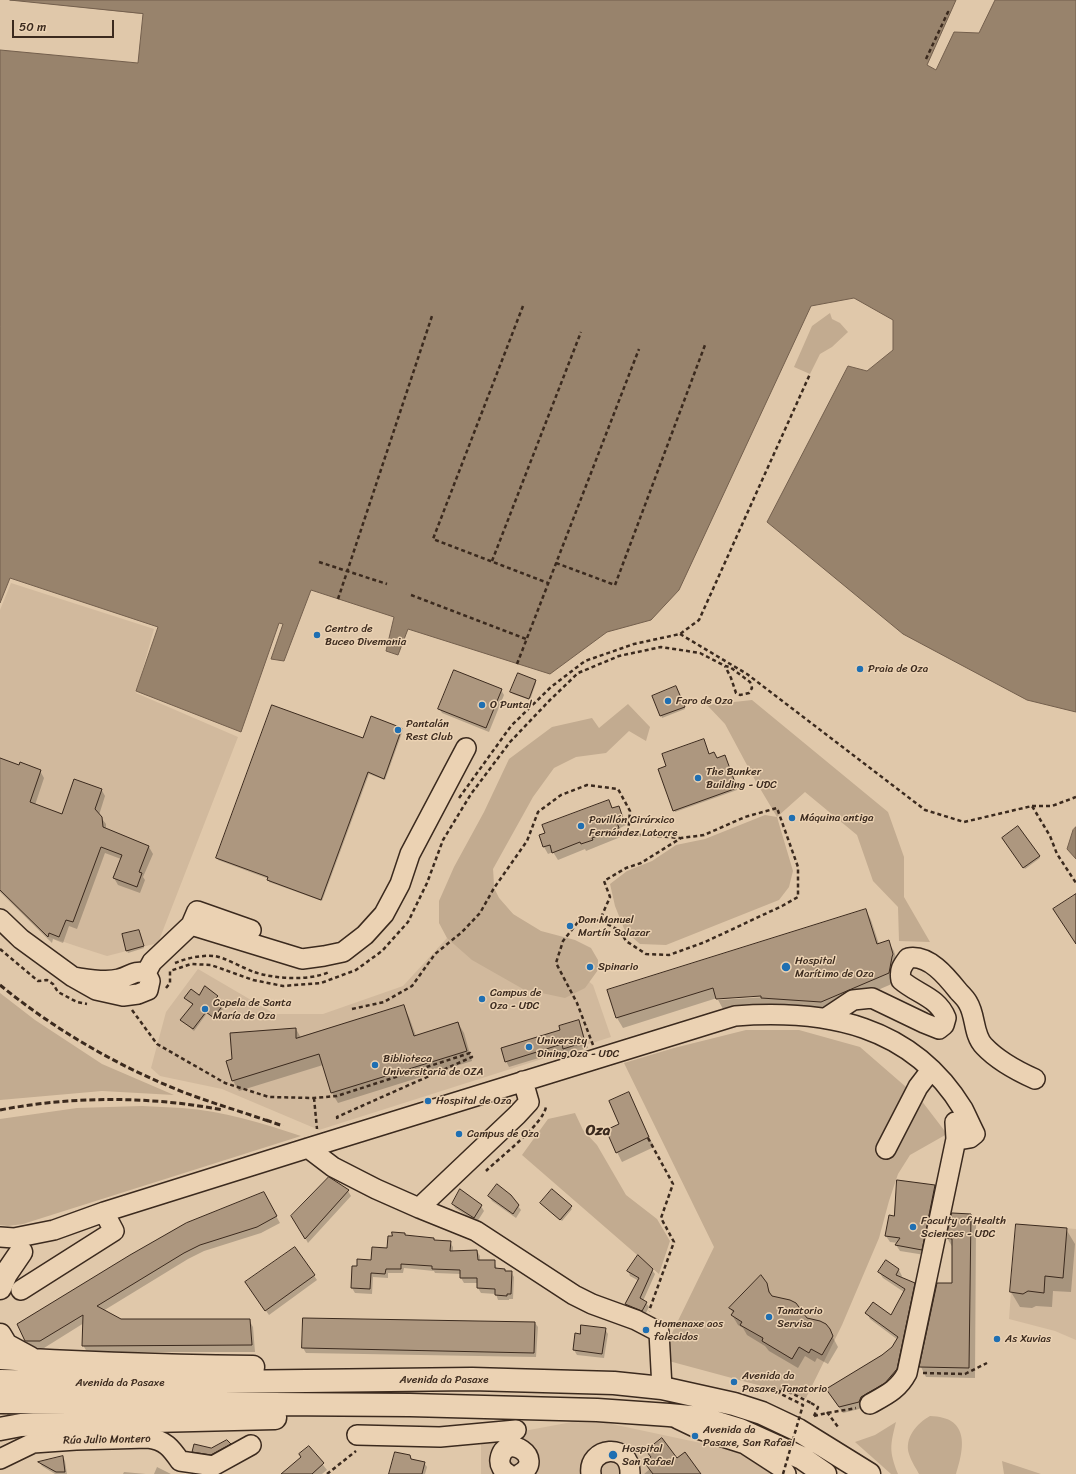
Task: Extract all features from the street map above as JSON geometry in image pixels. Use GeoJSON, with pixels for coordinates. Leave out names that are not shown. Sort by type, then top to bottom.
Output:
{"type":"FeatureCollection","features":[{"type":"Feature","properties":{"kind":"main road"},"geometry":{"type":"LineString","coordinates":[[11,1289],[6,1274],[21,1252]]}},
{"type":"Feature","properties":{"kind":"main road"},"geometry":{"type":"LineString","coordinates":[[0,1335],[6,1345],[25,1356],[39,1361]]}},
{"type":"Feature","properties":{"kind":"main road"},"geometry":{"type":"LineString","coordinates":[[0,1358],[39,1361],[274,1368],[472,1379]]}},
{"type":"Feature","properties":{"kind":"main road","name":"Avenida da Pasaxe"},"geometry":{"type":"LineString","coordinates":[[0,1381],[141,1383],[472,1379],[614,1383],[662,1388],[734,1404],[762,1413],[798,1430],[869,1474]]}},
{"type":"Feature","properties":{"kind":"main road","name":"Avenida da Pasaxe"},"geometry":{"type":"LineString","coordinates":[[0,1402],[410,1405],[597,1410],[669,1415],[701,1418],[740,1430],[802,1458],[825,1474]]}},
{"type":"Feature","properties":{"kind":"main road"},"geometry":{"type":"LineString","coordinates":[[0,1429],[22,1425],[72,1423],[370,1416],[410,1405]]}},
{"type":"Feature","properties":{"kind":"street"},"geometry":{"type":"LineString","coordinates":[[73,977],[99,980],[119,980],[138,971],[149,968],[191,925],[302,959],[330,963],[365,935],[384,914],[400,884],[410,854],[466,748]]}},
{"type":"Feature","properties":{"kind":"street"},"geometry":{"type":"LineString","coordinates":[[0,919],[21,939],[73,977],[128,1006],[138,994],[148,990],[150,981],[149,968]]}},
{"type":"Feature","properties":{"kind":"street"},"geometry":{"type":"LineString","coordinates":[[826,1018],[853,1000],[872,998],[924,1024],[939,1029],[944,1025],[946,1018],[943,1010],[935,1002],[901,980],[900,973],[903,965],[908,958],[915,957],[930,962],[948,978],[969,1004],[975,1027],[983,1045],[1001,1062],[1035,1079]]}},
{"type":"Feature","properties":{"kind":"street"},"geometry":{"type":"LineString","coordinates":[[0,1238],[14,1238],[54,1230],[313,1141],[523,1081],[735,1016],[782,1014],[826,1018],[873,1031],[893,1040],[912,1052],[945,1085],[963,1110],[975,1134],[970,1138],[964,1139],[956,1130]]}},
{"type":"Feature","properties":{"kind":"street"},"geometry":{"type":"LineString","coordinates":[[886,1149],[918,1087],[931,1070]]}},
{"type":"Feature","properties":{"kind":"street"},"geometry":{"type":"LineString","coordinates":[[419,1208],[529,1102],[523,1081]]}},
{"type":"Feature","properties":{"kind":"street"},"geometry":{"type":"LineString","coordinates":[[870,1404],[894,1391],[902,1383],[906,1373],[956,1139],[954,1111],[945,1085]]}},
{"type":"Feature","properties":{"kind":"street"},"geometry":{"type":"LineString","coordinates":[[313,1141],[333,1167],[376,1189],[476,1231],[574,1295],[592,1304],[644,1324],[659,1332],[662,1388]]}},
{"type":"Feature","properties":{"kind":"street"},"geometry":{"type":"LineString","coordinates":[[11,1289],[114,1231],[104,1212]]}},
{"type":"Feature","properties":{"kind":"street"},"geometry":{"type":"LineString","coordinates":[[0,1270],[21,1252],[54,1230]]}},
{"type":"Feature","properties":{"kind":"street"},"geometry":{"type":"LineString","coordinates":[[494,1408],[515,1433],[521,1448],[527,1454],[529,1463],[522,1473]]}},
{"type":"Feature","properties":{"kind":"street"},"geometry":{"type":"LineString","coordinates":[[366,1436],[440,1437],[515,1433],[549,1409]]}},
{"type":"Feature","properties":{"kind":"street"},"geometry":{"type":"LineString","coordinates":[[669,1415],[701,1430],[745,1444],[771,1467],[782,1468],[784,1474]]}},
{"type":"Feature","properties":{"kind":"street","name":"Rúa Julio Montero"},"geometry":{"type":"LineString","coordinates":[[0,1459],[33,1443],[148,1438],[156,1439],[170,1446],[180,1461],[212,1466],[251,1445]]}},
{"type":"Feature","properties":{"kind":"street"},"geometry":{"type":"LineString","coordinates":[[592,1474],[592,1465],[595,1459],[606,1451],[612,1451],[619,1452],[628,1461],[630,1474]]}},
{"type":"Feature","properties":{"kind":"path"},"geometry":{"type":"LineString","coordinates":[[926,59],[948,12],[950,13]]}},
{"type":"Feature","properties":{"kind":"path"},"geometry":{"type":"LineString","coordinates":[[523,306],[433,539],[548,583]]}},
{"type":"Feature","properties":{"kind":"path"},"geometry":{"type":"LineString","coordinates":[[338,599],[432,316]]}},
{"type":"Feature","properties":{"kind":"path"},"geometry":{"type":"LineString","coordinates":[[492,561],[581,332]]}},
{"type":"Feature","properties":{"kind":"path"},"geometry":{"type":"LineString","coordinates":[[556,563],[615,585],[705,345]]}},
{"type":"Feature","properties":{"kind":"path"},"geometry":{"type":"LineString","coordinates":[[517,664],[639,349]]}},
{"type":"Feature","properties":{"kind":"path"},"geometry":{"type":"LineString","coordinates":[[457,802],[511,726],[551,687],[585,661],[634,644],[680,634],[699,620],[810,374]]}},
{"type":"Feature","properties":{"kind":"path"},"geometry":{"type":"LineString","coordinates":[[319,562],[387,584]]}},
{"type":"Feature","properties":{"kind":"path"},"geometry":{"type":"LineString","coordinates":[[411,595],[527,639]]}},
{"type":"Feature","properties":{"kind":"path"},"geometry":{"type":"LineString","coordinates":[[680,634],[746,674],[925,810],[964,822],[1032,806],[1052,806],[1076,796]]}},
{"type":"Feature","properties":{"kind":"path"},"geometry":{"type":"LineString","coordinates":[[165,988],[170,983],[170,971],[191,964],[211,964],[253,980],[284,986],[321,983],[356,970],[382,951],[408,922],[426,883],[443,840],[471,794],[505,748],[549,701],[578,673],[619,656],[661,647],[700,653],[725,666],[731,666],[750,682],[752,688],[749,693],[740,695],[736,693],[725,666]]}},
{"type":"Feature","properties":{"kind":"path"},"geometry":{"type":"LineString","coordinates":[[352,1009],[384,1002],[412,986],[435,954],[462,932],[480,913],[494,888],[527,842],[538,812],[561,795],[587,785],[618,789],[630,811],[628,834],[681,838],[704,835],[745,817],[777,808],[798,867],[798,897],[705,942],[669,955],[646,954],[626,941],[620,931],[600,920],[578,922],[563,941],[556,963],[577,1003],[594,1047]]}},
{"type":"Feature","properties":{"kind":"path"},"geometry":{"type":"LineString","coordinates":[[1032,806],[1050,836],[1057,854],[1076,883]]}},
{"type":"Feature","properties":{"kind":"path"},"geometry":{"type":"LineString","coordinates":[[600,920],[610,897],[604,881],[626,868],[641,863],[681,838]]}},
{"type":"Feature","properties":{"kind":"path"},"geometry":{"type":"LineString","coordinates":[[0,949],[38,981],[47,980],[53,984],[58,992],[77,1002],[92,1005]]}},
{"type":"Feature","properties":{"kind":"path"},"geometry":{"type":"LineString","coordinates":[[149,968],[166,966],[188,958],[215,956],[256,972],[288,978],[322,975],[330,963]]}},
{"type":"Feature","properties":{"kind":"path"},"geometry":{"type":"LineString","coordinates":[[128,1006],[139,1011]]}},
{"type":"Feature","properties":{"kind":"path"},"geometry":{"type":"LineString","coordinates":[[128,1006],[157,1044],[225,1084],[269,1097],[314,1098],[337,1096],[470,1053],[472,1057],[337,1117],[340,1128]]}},
{"type":"Feature","properties":{"kind":"path"},"geometry":{"type":"LineString","coordinates":[[313,1141],[314,1098]]}},
{"type":"Feature","properties":{"kind":"path"},"geometry":{"type":"LineString","coordinates":[[644,1324],[674,1242],[661,1218],[673,1184],[648,1138]]}},
{"type":"Feature","properties":{"kind":"path"},"geometry":{"type":"LineString","coordinates":[[906,1373],[966,1374],[987,1363]]}},
{"type":"Feature","properties":{"kind":"path"},"geometry":{"type":"LineString","coordinates":[[784,1474],[803,1405],[779,1393],[782,1388],[818,1407],[814,1416],[827,1412],[840,1412],[870,1404]]}},
{"type":"Feature","properties":{"kind":"path"},"geometry":{"type":"LineString","coordinates":[[827,1412],[838,1427]]}},
{"type":"Feature","properties":{"kind":"path"},"geometry":{"type":"LineString","coordinates":[[327,1474],[366,1436]]}},
{"type":"Feature","properties":{"kind":"shaded area"},"geometry":{"type":"Polygon","coordinates":[[[10,0],[956,0],[927,65],[936,70],[954,32],[979,33],[995,0],[1076,0],[1076,712],[1027,700],[903,634],[767,522],[848,366],[867,371],[893,350],[893,320],[854,298],[811,306],[679,590],[651,620],[607,632],[550,674],[408,629],[398,655],[386,651],[394,617],[311,590],[284,661],[271,659],[283,624],[279,623],[241,732],[136,691],[158,627],[10,578],[0,603],[0,50],[138,63],[143,14],[10,0]]]}},
{"type":"Feature","properties":{"kind":"shaded area"},"geometry":{"type":"Polygon","coordinates":[[[830,313],[832,319],[840,323],[848,332],[832,347],[820,354],[810,374],[794,367],[812,326],[830,313]]]}},
{"type":"Feature","properties":{"kind":"shaded area"},"geometry":{"type":"Polygon","coordinates":[[[11,583],[154,629],[136,693],[238,737],[158,943],[107,956],[79,947],[46,936],[0,891],[0,610],[11,583]]]}},
{"type":"Feature","properties":{"kind":"shaded area"},"geometry":{"type":"Polygon","coordinates":[[[752,700],[888,812],[904,857],[904,897],[930,942],[899,941],[898,907],[873,881],[857,835],[805,792],[777,817],[725,724],[707,705],[752,700]]]}},
{"type":"Feature","properties":{"kind":"shaded area"},"geometry":{"type":"Polygon","coordinates":[[[628,704],[650,727],[646,741],[629,731],[606,753],[576,757],[554,768],[533,797],[493,869],[494,888],[499,898],[513,914],[541,931],[575,940],[591,948],[598,960],[598,970],[585,988],[565,998],[523,989],[472,960],[447,938],[439,923],[439,901],[454,867],[484,812],[509,759],[552,727],[592,718],[599,728],[628,704]]]}},
{"type":"Feature","properties":{"kind":"shaded area"},"geometry":{"type":"Polygon","coordinates":[[[765,815],[777,817],[793,871],[789,887],[779,900],[666,945],[640,944],[625,931],[615,906],[610,884],[627,871],[652,861],[676,845],[705,839],[765,815]]]}},
{"type":"Feature","properties":{"kind":"shaded area"},"geometry":{"type":"Polygon","coordinates":[[[1076,827],[1076,859],[1067,849],[1073,830],[1076,827]]]}},
{"type":"Feature","properties":{"kind":"shaded area","name":"Campus de Oza - UDC"},"geometry":{"type":"Polygon","coordinates":[[[493,869],[494,888],[499,898],[513,914],[593,985],[611,1037],[319,1130],[222,1089],[160,1076],[151,1068],[166,1012],[198,969],[275,1014],[323,1014],[403,986],[447,938],[493,869]]]}},
{"type":"Feature","properties":{"kind":"shaded area"},"geometry":{"type":"Polygon","coordinates":[[[0,993],[35,1020],[102,1064],[174,1095],[102,1091],[0,1100],[0,993]]]}},
{"type":"Feature","properties":{"kind":"shaded area"},"geometry":{"type":"Polygon","coordinates":[[[746,1030],[799,1030],[860,1047],[921,1100],[947,1134],[910,1155],[898,1174],[879,1238],[842,1325],[806,1398],[665,1360],[672,1333],[714,1247],[624,1063],[674,1048],[746,1030]]]}},
{"type":"Feature","properties":{"kind":"shaded area"},"geometry":{"type":"Polygon","coordinates":[[[142,1106],[182,1108],[212,1112],[257,1122],[301,1136],[23,1224],[8,1226],[0,1225],[0,1119],[77,1108],[142,1106]]]}},
{"type":"Feature","properties":{"kind":"shaded area"},"geometry":{"type":"Polygon","coordinates":[[[575,1113],[583,1130],[597,1145],[626,1195],[657,1219],[670,1241],[659,1274],[522,1155],[548,1119],[575,1113]]]}},
{"type":"Feature","properties":{"kind":"shaded area"},"geometry":{"type":"Polygon","coordinates":[[[1016,1224],[1076,1229],[1076,1340],[1055,1331],[1009,1319],[1016,1224]]]}},
{"type":"Feature","properties":{"kind":"shaded area"},"geometry":{"type":"Polygon","coordinates":[[[930,1416],[943,1418],[952,1422],[958,1427],[962,1444],[956,1474],[919,1474],[911,1459],[908,1448],[910,1437],[916,1427],[930,1416]]]}},
{"type":"Feature","properties":{"kind":"shaded area","name":"Hospital San Rafael"},"geometry":{"type":"Polygon","coordinates":[[[572,1422],[607,1423],[724,1448],[764,1463],[778,1474],[481,1474],[481,1439],[572,1422]]]}},
{"type":"Feature","properties":{"kind":"shaded area"},"geometry":{"type":"Polygon","coordinates":[[[896,1422],[891,1448],[898,1474],[891,1474],[855,1442],[875,1435],[896,1422]]]}},
{"type":"Feature","properties":{"kind":"shaded area"},"geometry":{"type":"Polygon","coordinates":[[[1002,1461],[1041,1474],[1004,1474],[1002,1461]]]}},
{"type":"Feature","properties":{"kind":"building"},"geometry":{"type":"Polygon","coordinates":[[[454,670],[502,689],[486,728],[438,709],[454,670]]]}},
{"type":"Feature","properties":{"kind":"building"},"geometry":{"type":"Polygon","coordinates":[[[518,673],[536,680],[529,699],[510,692],[518,673]]]}},
{"type":"Feature","properties":{"kind":"building","name":"Faro de Oza"},"geometry":{"type":"Polygon","coordinates":[[[676,686],[685,707],[660,716],[652,696],[676,686]]]}},
{"type":"Feature","properties":{"kind":"building"},"geometry":{"type":"Polygon","coordinates":[[[272,705],[363,738],[371,716],[402,728],[384,779],[368,772],[321,900],[267,880],[268,877],[216,858],[272,705]]]}},
{"type":"Feature","properties":{"kind":"building","name":"The Bunker Building - UDC"},"geometry":{"type":"Polygon","coordinates":[[[704,739],[709,754],[714,752],[717,758],[725,755],[737,788],[673,811],[658,769],[666,766],[662,754],[704,739]]]}},
{"type":"Feature","properties":{"kind":"building"},"geometry":{"type":"Polygon","coordinates":[[[0,758],[19,765],[20,762],[41,770],[30,802],[62,814],[74,779],[102,789],[95,809],[102,817],[103,827],[149,846],[139,872],[142,873],[137,887],[113,878],[122,855],[101,847],[73,922],[66,920],[59,937],[49,933],[48,937],[0,890],[0,758]]]}},
{"type":"Feature","properties":{"kind":"building","name":"Pavillón Cirúrxico Fernández Latorre"},"geometry":{"type":"Polygon","coordinates":[[[609,800],[612,808],[619,806],[623,818],[616,820],[619,828],[592,838],[593,840],[581,844],[580,842],[552,853],[550,845],[543,847],[539,835],[545,833],[542,825],[609,800]]]}},
{"type":"Feature","properties":{"kind":"building"},"geometry":{"type":"Polygon","coordinates":[[[1018,826],[1040,856],[1023,868],[1002,838],[1018,826]]]}},
{"type":"Feature","properties":{"kind":"building"},"geometry":{"type":"Polygon","coordinates":[[[1076,894],[1076,944],[1053,909],[1076,894]]]}},
{"type":"Feature","properties":{"kind":"building","name":"Hospital Marítimo de Oza"},"geometry":{"type":"Polygon","coordinates":[[[866,909],[877,944],[889,940],[893,954],[889,973],[821,1002],[761,998],[761,996],[716,999],[713,988],[616,1018],[607,990],[866,909]]]}},
{"type":"Feature","properties":{"kind":"building"},"geometry":{"type":"Polygon","coordinates":[[[139,930],[144,946],[126,951],[122,934],[139,930]]]}},
{"type":"Feature","properties":{"kind":"building","name":"Capela de Santa María de Oza"},"geometry":{"type":"Polygon","coordinates":[[[205,986],[218,996],[214,1000],[222,1006],[214,1018],[206,1012],[193,1029],[180,1020],[193,1004],[184,998],[191,989],[199,995],[205,986]]]}},
{"type":"Feature","properties":{"kind":"building"},"geometry":{"type":"Polygon","coordinates":[[[404,1005],[414,1036],[458,1022],[467,1051],[331,1093],[319,1054],[232,1081],[226,1061],[232,1059],[230,1033],[296,1028],[296,1038],[404,1005]]]}},
{"type":"Feature","properties":{"kind":"building"},"geometry":{"type":"Polygon","coordinates":[[[579,1020],[585,1042],[563,1049],[562,1044],[505,1062],[501,1048],[560,1030],[559,1026],[579,1020]]]}},
{"type":"Feature","properties":{"kind":"building"},"geometry":{"type":"Polygon","coordinates":[[[629,1092],[649,1137],[616,1153],[606,1130],[619,1124],[609,1101],[629,1092]]]}},
{"type":"Feature","properties":{"kind":"building"},"geometry":{"type":"Polygon","coordinates":[[[329,1177],[349,1190],[305,1239],[291,1216],[329,1177]]]}},
{"type":"Feature","properties":{"kind":"building"},"geometry":{"type":"Polygon","coordinates":[[[897,1180],[935,1185],[922,1250],[895,1245],[900,1238],[885,1236],[889,1215],[894,1216],[897,1180]]]}},
{"type":"Feature","properties":{"kind":"building"},"geometry":{"type":"Polygon","coordinates":[[[497,1184],[511,1195],[519,1205],[513,1214],[488,1196],[497,1184]]]}},
{"type":"Feature","properties":{"kind":"building"},"geometry":{"type":"Polygon","coordinates":[[[460,1189],[482,1205],[474,1218],[452,1204],[460,1189]]]}},
{"type":"Feature","properties":{"kind":"building"},"geometry":{"type":"Polygon","coordinates":[[[552,1189],[572,1206],[560,1220],[540,1203],[552,1189]]]}},
{"type":"Feature","properties":{"kind":"building"},"geometry":{"type":"Polygon","coordinates":[[[264,1192],[277,1216],[257,1227],[200,1245],[184,1253],[97,1306],[121,1319],[250,1319],[252,1345],[82,1346],[83,1315],[40,1341],[25,1341],[17,1324],[130,1255],[186,1223],[264,1192]]]}},
{"type":"Feature","properties":{"kind":"building"},"geometry":{"type":"Polygon","coordinates":[[[952,1213],[971,1214],[969,1368],[919,1367],[937,1283],[952,1283],[952,1239],[946,1238],[952,1213]]]}},
{"type":"Feature","properties":{"kind":"building"},"geometry":{"type":"Polygon","coordinates":[[[1016,1224],[1067,1228],[1063,1278],[1045,1276],[1044,1293],[1028,1291],[1023,1294],[1010,1292],[1016,1224]]]}},
{"type":"Feature","properties":{"kind":"building"},"geometry":{"type":"Polygon","coordinates":[[[392,1232],[434,1238],[434,1240],[451,1241],[450,1251],[477,1250],[478,1260],[495,1260],[495,1268],[505,1269],[505,1271],[512,1271],[511,1294],[507,1294],[507,1296],[495,1295],[495,1289],[477,1288],[477,1278],[460,1278],[460,1270],[432,1269],[432,1266],[401,1264],[401,1269],[386,1269],[385,1274],[371,1273],[370,1289],[351,1288],[352,1266],[357,1266],[357,1259],[371,1260],[372,1247],[387,1248],[388,1236],[392,1236],[392,1232]]]}},
{"type":"Feature","properties":{"kind":"building"},"geometry":{"type":"Polygon","coordinates":[[[295,1247],[315,1275],[265,1311],[245,1282],[295,1247]]]}},
{"type":"Feature","properties":{"kind":"building"},"geometry":{"type":"Polygon","coordinates":[[[638,1255],[653,1269],[640,1298],[647,1302],[642,1311],[625,1304],[639,1278],[627,1271],[638,1255]]]}},
{"type":"Feature","properties":{"kind":"building"},"geometry":{"type":"Polygon","coordinates":[[[886,1260],[899,1269],[896,1275],[915,1283],[897,1369],[885,1383],[861,1397],[859,1402],[839,1407],[826,1389],[882,1355],[892,1347],[898,1337],[865,1313],[873,1302],[891,1315],[905,1289],[878,1272],[886,1260]]]}},
{"type":"Feature","properties":{"kind":"building","name":"Tanatorio Servisa"},"geometry":{"type":"Polygon","coordinates":[[[761,1275],[767,1283],[769,1292],[772,1296],[796,1303],[807,1318],[820,1321],[826,1324],[830,1329],[833,1336],[822,1355],[811,1349],[809,1353],[799,1347],[792,1359],[762,1341],[763,1338],[740,1325],[742,1322],[731,1315],[734,1311],[729,1308],[761,1275]]]}},
{"type":"Feature","properties":{"kind":"building"},"geometry":{"type":"Polygon","coordinates":[[[303,1318],[535,1322],[534,1353],[302,1348],[303,1318]]]}},
{"type":"Feature","properties":{"kind":"building"},"geometry":{"type":"Polygon","coordinates":[[[581,1325],[606,1328],[602,1354],[573,1350],[575,1333],[580,1334],[581,1325]]]}},
{"type":"Feature","properties":{"kind":"building"},"geometry":{"type":"Polygon","coordinates":[[[662,1438],[677,1458],[685,1452],[701,1474],[653,1474],[644,1462],[651,1457],[646,1451],[662,1438]]]}},
{"type":"Feature","properties":{"kind":"building"},"geometry":{"type":"Polygon","coordinates":[[[227,1440],[231,1444],[211,1455],[192,1452],[194,1444],[211,1448],[227,1440]]]}},
{"type":"Feature","properties":{"kind":"building"},"geometry":{"type":"Polygon","coordinates":[[[309,1446],[324,1463],[312,1474],[281,1474],[301,1457],[299,1454],[309,1446]]]}},
{"type":"Feature","properties":{"kind":"building"},"geometry":{"type":"Polygon","coordinates":[[[395,1452],[410,1455],[411,1459],[425,1462],[422,1474],[389,1474],[395,1452]]]}},
{"type":"Feature","properties":{"kind":"building"},"geometry":{"type":"Polygon","coordinates":[[[63,1456],[65,1472],[56,1472],[38,1462],[63,1456]]]}},
{"type":"Feature","properties":{"kind":"railway"},"geometry":{"type":"LineString","coordinates":[[0,985],[63,1031],[131,1069],[189,1094],[271,1122]]}},
{"type":"Feature","properties":{"kind":"railway"},"geometry":{"type":"LineString","coordinates":[[0,1110],[27,1105],[83,1100],[139,1100],[195,1105],[223,1110]]}},
{"type":"Feature","properties":{"kind":"railway"},"geometry":{"type":"LineString","coordinates":[[266,1120],[283,1126]]}},
{"type":"Feature","properties":{"kind":"place","name":"Centro de Buceo Divemania"},"geometry":{"type":"Point","coordinates":[317,635]}},
{"type":"Feature","properties":{"kind":"place","name":"Praia de Oza"},"geometry":{"type":"Point","coordinates":[860,669]}},
{"type":"Feature","properties":{"kind":"place","name":"Faro de Oza"},"geometry":{"type":"Point","coordinates":[668,701]}},
{"type":"Feature","properties":{"kind":"place","name":"O Puntal"},"geometry":{"type":"Point","coordinates":[482,705]}},
{"type":"Feature","properties":{"kind":"place","name":"Pantalán Rest Club"},"geometry":{"type":"Point","coordinates":[398,730]}},
{"type":"Feature","properties":{"kind":"place","name":"The Bunker Building - UDC"},"geometry":{"type":"Point","coordinates":[698,778]}},
{"type":"Feature","properties":{"kind":"place","name":"Máquina antiga"},"geometry":{"type":"Point","coordinates":[792,818]}},
{"type":"Feature","properties":{"kind":"place","name":"Pavillón Cirúrxico Fernández Latorre"},"geometry":{"type":"Point","coordinates":[581,826]}},
{"type":"Feature","properties":{"kind":"place","name":"Don Manuel Martín Salazar"},"geometry":{"type":"Point","coordinates":[570,926]}},
{"type":"Feature","properties":{"kind":"place","name":"Spinario"},"geometry":{"type":"Point","coordinates":[590,967]}},
{"type":"Feature","properties":{"kind":"place","name":"Hospital Marítimo de Oza"},"geometry":{"type":"Point","coordinates":[786,967]}},
{"type":"Feature","properties":{"kind":"place","name":"Campus de Oza - UDC"},"geometry":{"type":"Point","coordinates":[482,999]}},
{"type":"Feature","properties":{"kind":"place","name":"Capela de Santa María de Oza"},"geometry":{"type":"Point","coordinates":[205,1009]}},
{"type":"Feature","properties":{"kind":"place","name":"University Dining Oza - UDC"},"geometry":{"type":"Point","coordinates":[529,1047]}},
{"type":"Feature","properties":{"kind":"place","name":"Biblioteca Universitaria de OZA"},"geometry":{"type":"Point","coordinates":[375,1065]}},
{"type":"Feature","properties":{"kind":"place","name":"Hospital de Oza"},"geometry":{"type":"Point","coordinates":[428,1101]}},
{"type":"Feature","properties":{"kind":"place","name":"Campus de Oza"},"geometry":{"type":"Point","coordinates":[459,1134]}},
{"type":"Feature","properties":{"kind":"place","name":"Faculty of Health Sciences - UDC"},"geometry":{"type":"Point","coordinates":[913,1227]}},
{"type":"Feature","properties":{"kind":"place","name":"Tanatorio Servisa"},"geometry":{"type":"Point","coordinates":[769,1317]}},
{"type":"Feature","properties":{"kind":"place","name":"Homenaxe aos falecidos"},"geometry":{"type":"Point","coordinates":[646,1330]}},
{"type":"Feature","properties":{"kind":"place","name":"As Xuvias"},"geometry":{"type":"Point","coordinates":[997,1339]}},
{"type":"Feature","properties":{"kind":"place","name":"Avenida da Pasaxe, Tanatorio"},"geometry":{"type":"Point","coordinates":[734,1382]}},
{"type":"Feature","properties":{"kind":"place","name":"Avenida da Pasaxe, San Rafael"},"geometry":{"type":"Point","coordinates":[695,1436]}},
{"type":"Feature","properties":{"kind":"place","name":"Hospital San Rafael"},"geometry":{"type":"Point","coordinates":[613,1455]}},
{"type":"Feature","properties":{"kind":"district","name":"Oza"},"geometry":{"type":"Point","coordinates":[598,1131]}}]}
